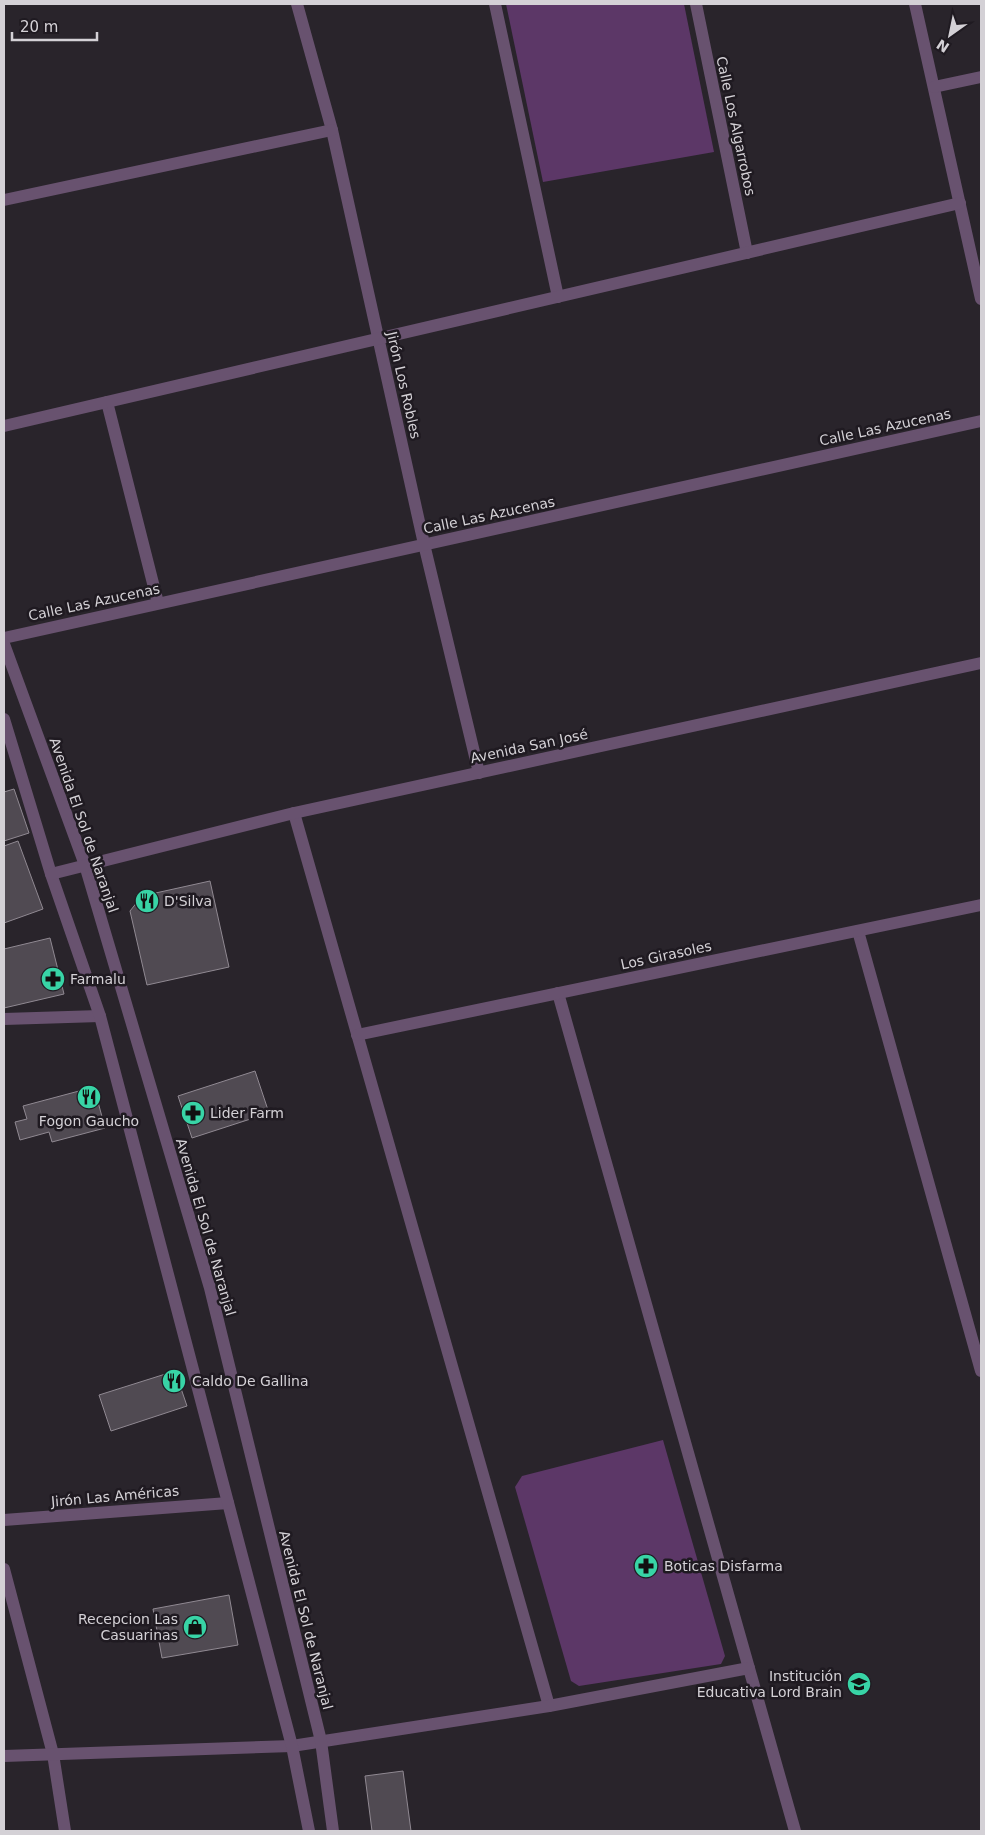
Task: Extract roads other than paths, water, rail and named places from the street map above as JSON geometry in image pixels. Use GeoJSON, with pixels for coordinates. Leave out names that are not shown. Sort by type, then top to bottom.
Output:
{"type":"FeatureCollection","features":[{"type":"Feature","properties":{"kind":"street","name":"Jirón Los Robles"},"geometry":{"type":"LineString","coordinates":[[297,4],[332,130],[424,544],[479,772]]}},
{"type":"Feature","properties":{"kind":"street"},"geometry":{"type":"LineString","coordinates":[[495,4],[558,297]]}},
{"type":"Feature","properties":{"kind":"street","name":"Calle Los Algarrobos"},"geometry":{"type":"LineString","coordinates":[[696,4],[748,254]]}},
{"type":"Feature","properties":{"kind":"street"},"geometry":{"type":"LineString","coordinates":[[915,4],[981,299]]}},
{"type":"Feature","properties":{"kind":"street"},"geometry":{"type":"LineString","coordinates":[[934,87],[981,77]]}},
{"type":"Feature","properties":{"kind":"street"},"geometry":{"type":"LineString","coordinates":[[4,200],[332,130]]}},
{"type":"Feature","properties":{"kind":"street"},"geometry":{"type":"LineString","coordinates":[[4,426],[748,254],[960,203]]}},
{"type":"Feature","properties":{"kind":"street"},"geometry":{"type":"LineString","coordinates":[[107,402],[158,603]]}},
{"type":"Feature","properties":{"kind":"street","name":"Calle Las Azucenas"},"geometry":{"type":"LineString","coordinates":[[4,638],[981,422]]}},
{"type":"Feature","properties":{"kind":"street","name":"Avenida El Sol de Naranjal"},"geometry":{"type":"LineString","coordinates":[[4,644],[85,866],[210,1288],[321,1741],[333,1831]]}},
{"type":"Feature","properties":{"kind":"street","name":"Avenida San José"},"geometry":{"type":"LineString","coordinates":[[51,874],[294,813],[981,663]]}},
{"type":"Feature","properties":{"kind":"street"},"geometry":{"type":"LineString","coordinates":[[4,719],[51,874],[100,1016],[292,1746],[309,1831]]}},
{"type":"Feature","properties":{"kind":"street"},"geometry":{"type":"LineString","coordinates":[[294,813],[549,1706]]}},
{"type":"Feature","properties":{"kind":"street","name":"Los Girasoles"},"geometry":{"type":"LineString","coordinates":[[358,1035],[981,905]]}},
{"type":"Feature","properties":{"kind":"street"},"geometry":{"type":"LineString","coordinates":[[858,931],[981,1371]]}},
{"type":"Feature","properties":{"kind":"street"},"geometry":{"type":"LineString","coordinates":[[558,993],[795,1831]]}},
{"type":"Feature","properties":{"kind":"street"},"geometry":{"type":"LineString","coordinates":[[4,1019],[100,1016]]}},
{"type":"Feature","properties":{"kind":"street","name":"Jirón Las Américas"},"geometry":{"type":"LineString","coordinates":[[4,1520],[228,1502]]}},
{"type":"Feature","properties":{"kind":"street"},"geometry":{"type":"LineString","coordinates":[[4,1569],[53,1754],[65,1831]]}},
{"type":"Feature","properties":{"kind":"street"},"geometry":{"type":"LineString","coordinates":[[4,1756],[292,1746],[549,1706],[750,1668]]}},
{"type":"Feature","properties":{"kind":"place","name":"D'Silva"},"geometry":{"type":"Point","coordinates":[147,901]}},
{"type":"Feature","properties":{"kind":"place","name":"Farmalu"},"geometry":{"type":"Point","coordinates":[53,979]}},
{"type":"Feature","properties":{"kind":"place","name":"Fogon Gaucho"},"geometry":{"type":"Point","coordinates":[89,1097]}},
{"type":"Feature","properties":{"kind":"place","name":"Lider Farm"},"geometry":{"type":"Point","coordinates":[193,1113]}},
{"type":"Feature","properties":{"kind":"place","name":"Caldo De Gallina"},"geometry":{"type":"Point","coordinates":[174,1381]}},
{"type":"Feature","properties":{"kind":"place","name":"Boticas Disfarma"},"geometry":{"type":"Point","coordinates":[646,1566]}},
{"type":"Feature","properties":{"kind":"place","name":"Recepcion Las Casuarinas"},"geometry":{"type":"Point","coordinates":[195,1627]}},
{"type":"Feature","properties":{"kind":"place","name":"Institución Educativa Lord Brain"},"geometry":{"type":"Point","coordinates":[859,1684]}}]}
